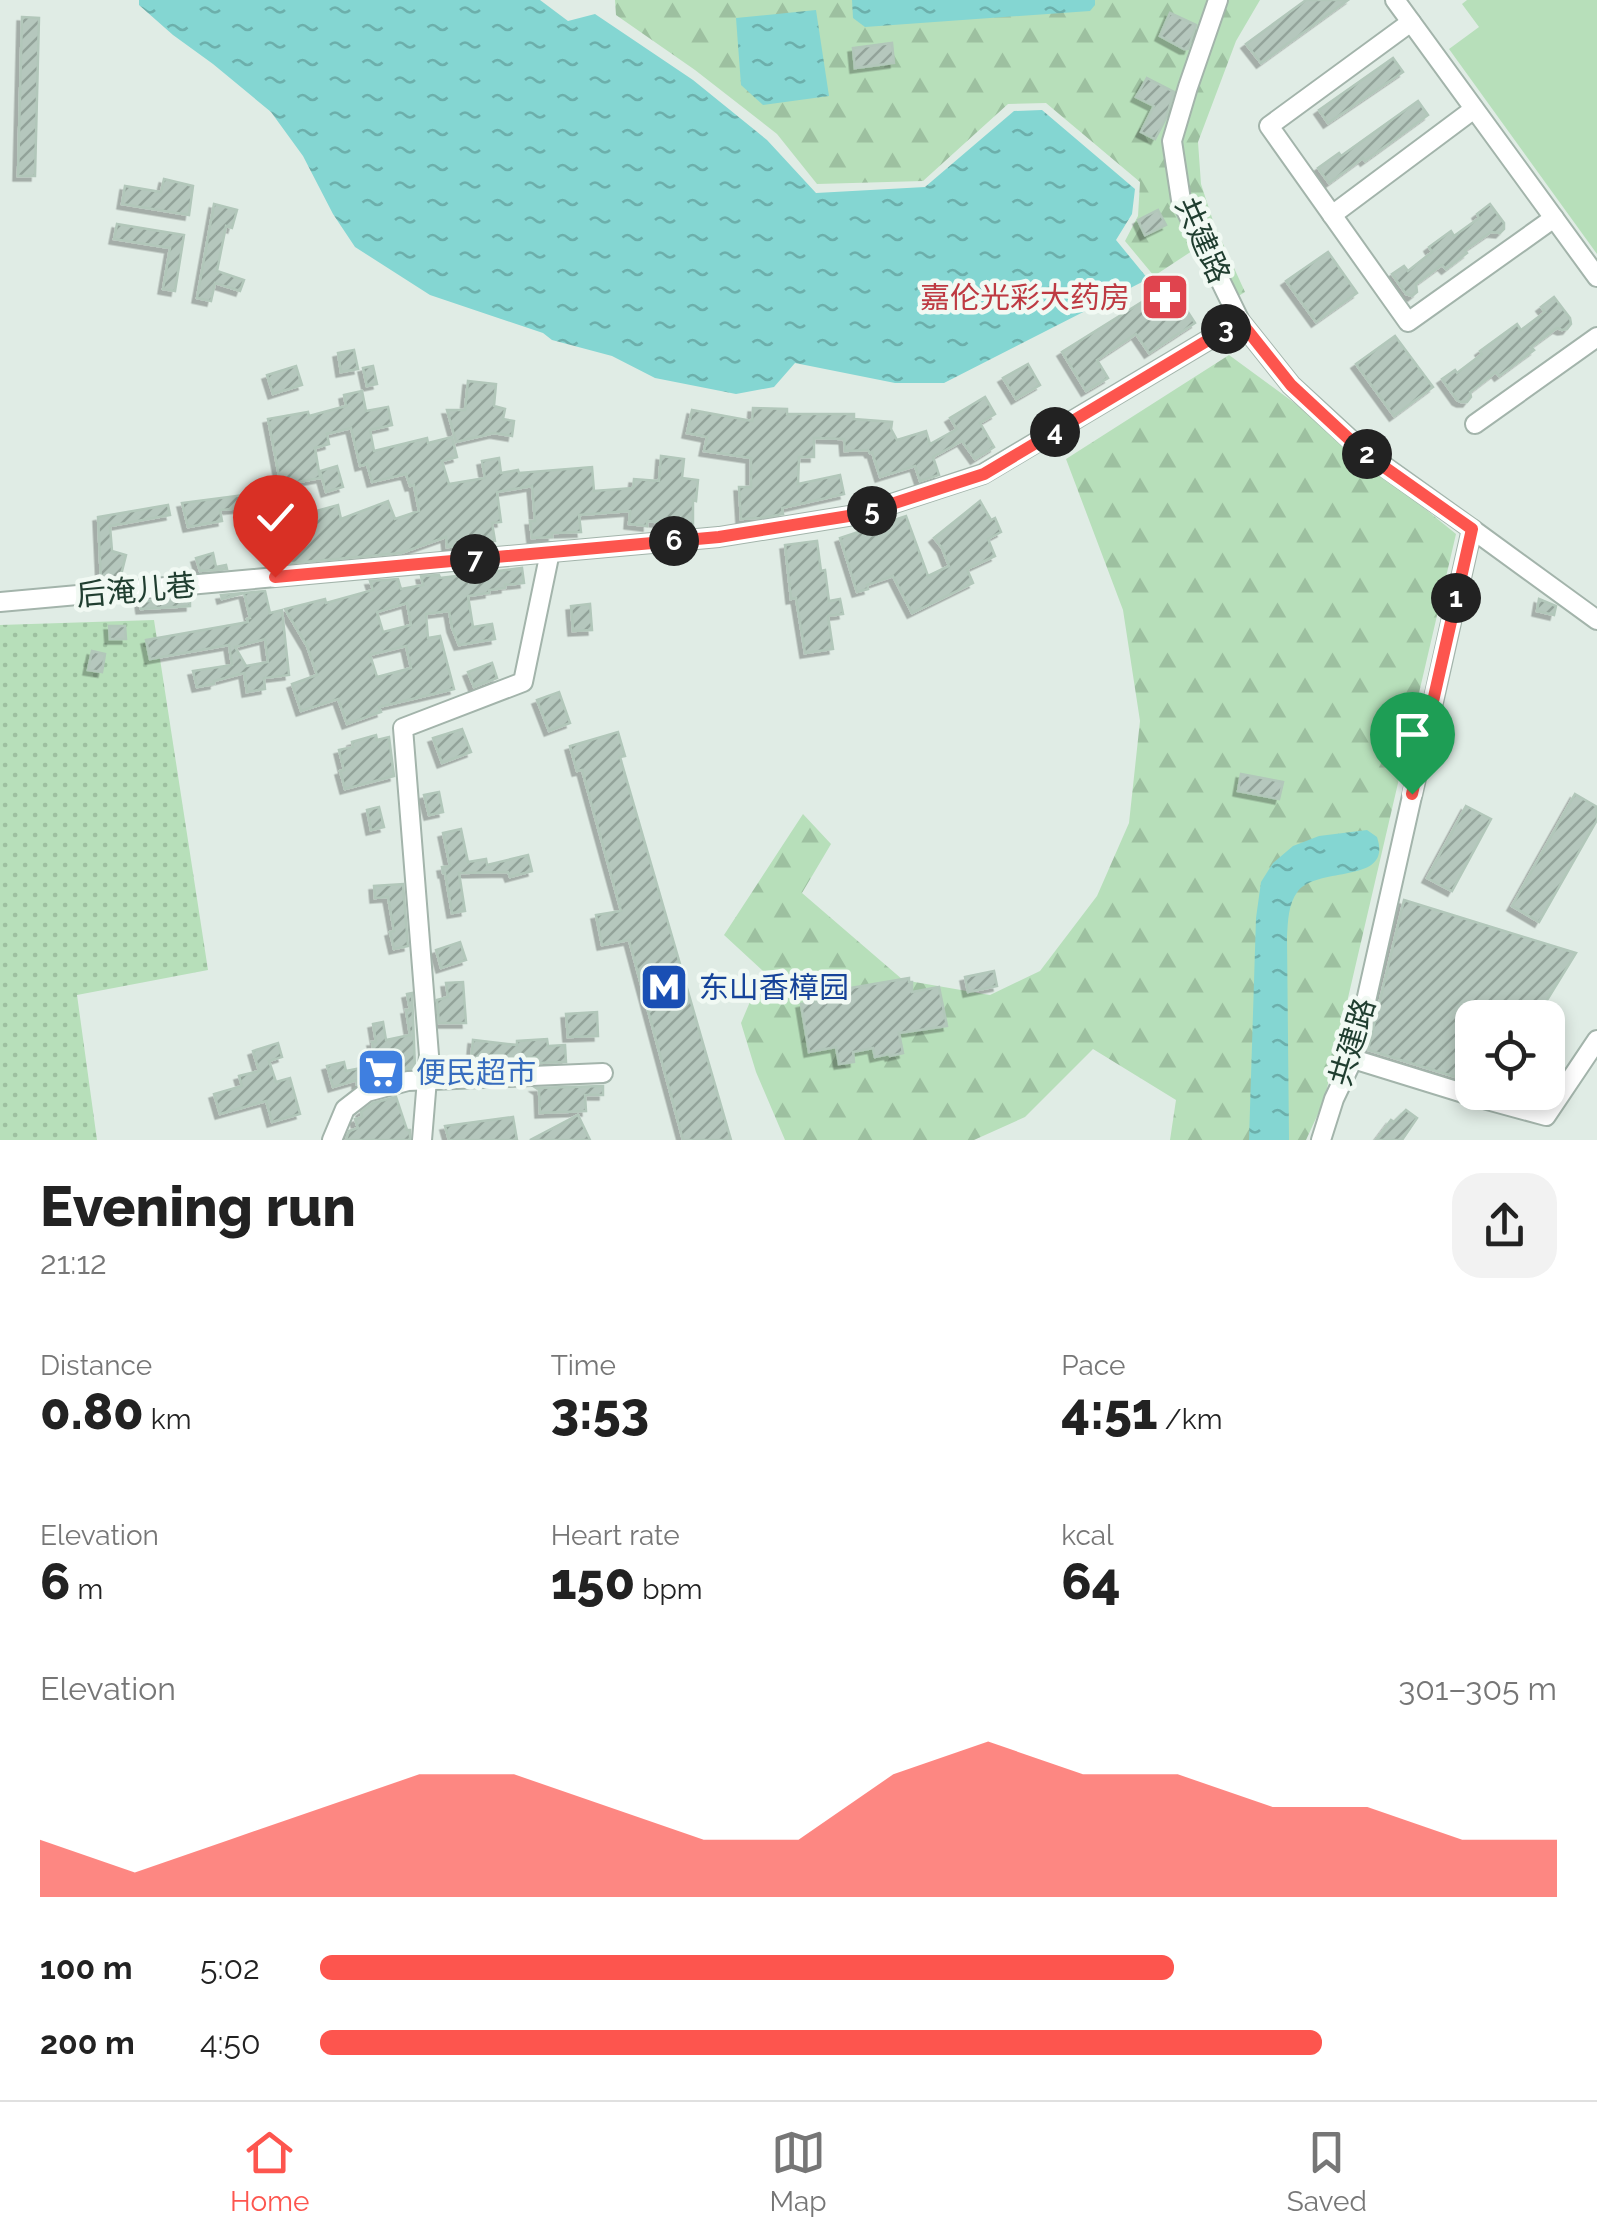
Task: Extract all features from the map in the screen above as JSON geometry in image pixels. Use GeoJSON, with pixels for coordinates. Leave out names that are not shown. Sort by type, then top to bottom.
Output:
{"type":"FeatureCollection","features":[{"type":"Feature","properties":{"kind":"street","name":"共建路"},"geometry":{"type":"LineString","coordinates":[[1218,0],[1172,142],[1181,200],[1240,321],[1291,385],[1363,452],[1472,529],[1353,1059],[1334,1098],[1321,1140]]}},
{"type":"Feature","properties":{"kind":"street"},"geometry":{"type":"LineString","coordinates":[[1394,0],[1597,277]]}},
{"type":"Feature","properties":{"kind":"street"},"geometry":{"type":"LineString","coordinates":[[1411,22],[1268,126],[1408,322],[1554,218]]}},
{"type":"Feature","properties":{"kind":"street"},"geometry":{"type":"LineString","coordinates":[[1332,215],[1474,109]]}},
{"type":"Feature","properties":{"kind":"street","name":"后淹儿巷"},"geometry":{"type":"LineString","coordinates":[[0,602],[719,537],[861,514],[984,474],[1240,321]]}},
{"type":"Feature","properties":{"kind":"street"},"geometry":{"type":"LineString","coordinates":[[1475,424],[1597,337]]}},
{"type":"Feature","properties":{"kind":"street"},"geometry":{"type":"LineString","coordinates":[[1472,529],[1597,620]]}},
{"type":"Feature","properties":{"kind":"street"},"geometry":{"type":"LineString","coordinates":[[422,1140],[430,1056],[403,728],[523,682],[550,552]]}},
{"type":"Feature","properties":{"kind":"street"},"geometry":{"type":"LineString","coordinates":[[1353,1059],[1546,1116],[1597,1040]]}},
{"type":"Feature","properties":{"kind":"street"},"geometry":{"type":"LineString","coordinates":[[332,1140],[344,1108],[367,1092],[408,1081],[603,1073]]}},
{"type":"Feature","properties":{"kind":"green space"},"geometry":{"type":"Polygon","coordinates":[[[615,0],[1260,0],[1236,41],[1198,142],[1201,184],[1214,224],[1245,292],[1224,305],[1192,251],[1154,276],[1125,241],[1138,216],[1140,182],[1046,103],[1008,104],[923,181],[817,184],[777,134],[616,15],[615,0]]]}},
{"type":"Feature","properties":{"kind":"green space"},"geometry":{"type":"Polygon","coordinates":[[[1467,0],[1597,0],[1597,254],[1449,49],[1479,27],[1462,4],[1467,0]]]}},
{"type":"Feature","properties":{"kind":"green space","name":"东山香樟园"},"geometry":{"type":"Polygon","coordinates":[[[1229,355],[1300,407],[1456,534],[1324,1101],[1306,1140],[1170,1140],[1176,1100],[1093,1049],[1025,1117],[974,1140],[785,1140],[756,1072],[741,1023],[763,971],[724,935],[803,814],[831,844],[802,893],[903,980],[990,995],[1040,971],[1097,896],[1129,823],[1140,721],[1123,610],[1066,459],[1229,355]]]}},
{"type":"Feature","properties":{"kind":"green space"},"geometry":{"type":"Polygon","coordinates":[[[154,620],[208,970],[77,995],[97,1140],[0,1140],[0,625],[154,620]]]}},
{"type":"Feature","properties":{"kind":"water"},"geometry":{"type":"Polygon","coordinates":[[[139,0],[540,0],[568,21],[595,14],[693,80],[767,140],[816,193],[925,187],[1014,111],[1042,110],[1135,189],[1132,214],[1116,240],[1148,279],[944,383],[895,383],[795,363],[774,387],[736,394],[655,378],[612,356],[552,340],[543,333],[430,295],[355,247],[303,156],[271,112],[173,35],[139,5],[139,0]]]}},
{"type":"Feature","properties":{"kind":"water"},"geometry":{"type":"Polygon","coordinates":[[[852,0],[1095,0],[1095,5],[1090,11],[865,27],[853,18],[852,0]]]}},
{"type":"Feature","properties":{"kind":"water"},"geometry":{"type":"Polygon","coordinates":[[[816,10],[829,96],[763,105],[741,85],[736,18],[816,10]]]}},
{"type":"Feature","properties":{"kind":"water"},"geometry":{"type":"Polygon","coordinates":[[[1367,830],[1377,837],[1379,852],[1374,862],[1308,883],[1292,901],[1287,937],[1289,1140],[1249,1140],[1256,918],[1261,882],[1273,863],[1293,846],[1319,836],[1367,830]]]}},
{"type":"Feature","properties":{"kind":"building"},"geometry":{"type":"Polygon","coordinates":[[[1306,0],[1348,0],[1261,63],[1246,44],[1306,0]]]}},
{"type":"Feature","properties":{"kind":"building"},"geometry":{"type":"Polygon","coordinates":[[[1170,13],[1196,25],[1188,49],[1160,36],[1170,13]]]}},
{"type":"Feature","properties":{"kind":"building"},"geometry":{"type":"Polygon","coordinates":[[[22,17],[39,18],[35,176],[18,176],[22,17]]]}},
{"type":"Feature","properties":{"kind":"building"},"geometry":{"type":"Polygon","coordinates":[[[892,43],[894,63],[855,68],[853,48],[892,43]]]}},
{"type":"Feature","properties":{"kind":"building"},"geometry":{"type":"Polygon","coordinates":[[[1393,58],[1403,72],[1328,123],[1319,110],[1393,58]]]}},
{"type":"Feature","properties":{"kind":"building"},"geometry":{"type":"Polygon","coordinates":[[[1147,78],[1174,92],[1155,139],[1141,132],[1154,106],[1136,97],[1147,78]]]}},
{"type":"Feature","properties":{"kind":"building"},"geometry":{"type":"Polygon","coordinates":[[[1418,101],[1428,115],[1329,183],[1318,168],[1418,101]]]}},
{"type":"Feature","properties":{"kind":"building"},"geometry":{"type":"Polygon","coordinates":[[[164,179],[193,186],[189,215],[122,204],[125,186],[161,192],[164,179]]]}},
{"type":"Feature","properties":{"kind":"building"},"geometry":{"type":"Polygon","coordinates":[[[214,204],[237,210],[232,228],[226,226],[217,271],[244,280],[240,291],[215,283],[211,301],[197,298],[214,204]]]}},
{"type":"Feature","properties":{"kind":"building"},"geometry":{"type":"Polygon","coordinates":[[[1490,204],[1504,229],[1491,232],[1446,269],[1442,265],[1416,284],[1417,292],[1412,296],[1406,294],[1392,274],[1404,266],[1408,271],[1432,252],[1429,247],[1451,231],[1454,236],[1479,218],[1477,214],[1490,204]]]}},
{"type":"Feature","properties":{"kind":"building"},"geometry":{"type":"Polygon","coordinates":[[[1158,210],[1166,225],[1145,235],[1138,220],[1158,210]]]}},
{"type":"Feature","properties":{"kind":"building"},"geometry":{"type":"Polygon","coordinates":[[[117,224],[184,235],[175,291],[163,289],[170,248],[114,239],[117,224]]]}},
{"type":"Feature","properties":{"kind":"building"},"geometry":{"type":"Polygon","coordinates":[[[1328,252],[1357,293],[1316,322],[1286,281],[1328,252]]]}},
{"type":"Feature","properties":{"kind":"building"},"geometry":{"type":"Polygon","coordinates":[[[1167,280],[1195,323],[1149,353],[1136,334],[1097,360],[1108,378],[1086,391],[1062,352],[1153,295],[1150,291],[1167,280]]]}},
{"type":"Feature","properties":{"kind":"building"},"geometry":{"type":"Polygon","coordinates":[[[1554,297],[1570,318],[1567,329],[1557,328],[1499,376],[1496,372],[1470,392],[1467,402],[1457,400],[1442,379],[1455,370],[1457,373],[1517,324],[1521,330],[1545,312],[1541,307],[1554,297]]]}},
{"type":"Feature","properties":{"kind":"building"},"geometry":{"type":"Polygon","coordinates":[[[1395,336],[1433,387],[1394,416],[1356,364],[1395,336]]]}},
{"type":"Feature","properties":{"kind":"building"},"geometry":{"type":"Polygon","coordinates":[[[354,350],[358,369],[341,372],[338,353],[354,350]]]}},
{"type":"Feature","properties":{"kind":"building"},"geometry":{"type":"Polygon","coordinates":[[[1028,364],[1040,385],[1016,399],[1003,378],[1028,364]]]}},
{"type":"Feature","properties":{"kind":"building"},"geometry":{"type":"Polygon","coordinates":[[[296,366],[302,385],[273,394],[267,375],[296,366]]]}},
{"type":"Feature","properties":{"kind":"building"},"geometry":{"type":"Polygon","coordinates":[[[373,366],[377,384],[367,386],[363,368],[373,366]]]}},
{"type":"Feature","properties":{"kind":"building"},"geometry":{"type":"Polygon","coordinates":[[[468,381],[496,384],[494,406],[505,409],[503,419],[514,421],[512,436],[494,433],[456,442],[447,410],[465,410],[468,381]]]}},
{"type":"Feature","properties":{"kind":"building"},"geometry":{"type":"Polygon","coordinates":[[[362,391],[366,411],[388,407],[392,425],[370,430],[374,451],[427,438],[428,443],[452,437],[457,457],[442,461],[449,484],[485,478],[482,461],[499,458],[501,473],[592,467],[594,491],[633,488],[634,479],[659,481],[661,456],[684,459],[682,478],[698,480],[693,526],[647,521],[647,526],[629,524],[630,511],[579,515],[581,532],[532,538],[532,486],[497,492],[501,522],[492,523],[495,541],[447,547],[446,537],[401,553],[282,564],[273,531],[302,526],[295,500],[276,507],[277,524],[252,526],[250,507],[220,510],[222,521],[188,527],[182,503],[281,486],[268,419],[308,412],[309,416],[346,406],[344,395],[362,391]],[[351,428],[327,434],[329,444],[315,448],[320,478],[298,482],[309,513],[338,505],[341,519],[388,501],[395,519],[419,511],[414,485],[410,486],[406,474],[372,482],[367,464],[360,466],[351,428]]]}},
{"type":"Feature","properties":{"kind":"building"},"geometry":{"type":"Polygon","coordinates":[[[985,397],[995,414],[980,423],[994,447],[975,459],[962,441],[933,457],[939,475],[920,481],[915,466],[880,477],[872,452],[845,451],[844,439],[814,438],[814,457],[799,457],[798,484],[840,475],[844,494],[782,508],[783,514],[760,518],[741,519],[739,487],[751,487],[751,458],[704,451],[707,437],[687,433],[692,410],[752,421],[753,408],[787,409],[787,414],[854,414],[854,419],[892,422],[897,440],[926,431],[930,444],[957,429],[950,418],[985,397]]]}},
{"type":"Feature","properties":{"kind":"building"},"geometry":{"type":"Polygon","coordinates":[[[337,466],[343,487],[326,492],[320,471],[337,466]]]}},
{"type":"Feature","properties":{"kind":"building"},"geometry":{"type":"Polygon","coordinates":[[[980,501],[1001,532],[988,539],[995,556],[967,569],[973,583],[912,613],[893,576],[857,592],[840,538],[906,516],[928,576],[949,566],[934,538],[980,501]]]}},
{"type":"Feature","properties":{"kind":"building"},"geometry":{"type":"Polygon","coordinates":[[[168,505],[170,515],[110,526],[112,551],[126,555],[120,579],[101,580],[98,517],[168,505]]]}},
{"type":"Feature","properties":{"kind":"building"},"geometry":{"type":"Polygon","coordinates":[[[817,541],[829,601],[840,599],[843,614],[828,616],[833,649],[805,653],[796,598],[791,599],[785,545],[817,541]]]}},
{"type":"Feature","properties":{"kind":"building"},"geometry":{"type":"Polygon","coordinates":[[[213,553],[216,567],[226,565],[227,569],[200,571],[196,558],[213,553]]]}},
{"type":"Feature","properties":{"kind":"building"},"geometry":{"type":"Polygon","coordinates":[[[522,568],[524,583],[468,596],[473,627],[492,624],[495,639],[459,645],[449,611],[426,614],[428,638],[440,636],[454,689],[379,707],[381,712],[347,724],[338,699],[301,711],[292,684],[317,675],[307,646],[285,609],[373,590],[370,581],[398,579],[401,589],[423,585],[421,576],[440,578],[522,568]],[[407,603],[377,612],[383,632],[411,625],[407,603]],[[406,646],[370,655],[377,677],[411,668],[406,646]]]}},
{"type":"Feature","properties":{"kind":"building"},"geometry":{"type":"Polygon","coordinates":[[[265,591],[270,613],[282,610],[289,675],[264,678],[265,689],[247,692],[244,673],[197,687],[193,671],[232,665],[229,645],[150,659],[146,640],[248,622],[244,593],[222,599],[221,595],[265,591]],[[265,639],[235,647],[246,666],[268,662],[265,639]]]}},
{"type":"Feature","properties":{"kind":"building"},"geometry":{"type":"Polygon","coordinates":[[[190,597],[190,606],[141,609],[140,602],[190,597]]]}},
{"type":"Feature","properties":{"kind":"building"},"geometry":{"type":"Polygon","coordinates":[[[1539,599],[1556,606],[1554,615],[1537,611],[1539,599]]]}},
{"type":"Feature","properties":{"kind":"building"},"geometry":{"type":"Polygon","coordinates":[[[590,604],[592,630],[573,631],[571,606],[590,604]]]}},
{"type":"Feature","properties":{"kind":"building"},"geometry":{"type":"Polygon","coordinates":[[[109,626],[125,626],[126,639],[110,639],[109,626]]]}},
{"type":"Feature","properties":{"kind":"building"},"geometry":{"type":"Polygon","coordinates":[[[92,651],[105,654],[102,672],[88,670],[92,651]]]}},
{"type":"Feature","properties":{"kind":"building"},"geometry":{"type":"Polygon","coordinates":[[[492,663],[497,678],[474,687],[468,672],[492,663]]]}},
{"type":"Feature","properties":{"kind":"building"},"geometry":{"type":"Polygon","coordinates":[[[559,692],[570,723],[549,731],[537,700],[559,692]]]}},
{"type":"Feature","properties":{"kind":"building"},"geometry":{"type":"Polygon","coordinates":[[[462,729],[471,752],[442,763],[433,738],[462,729]]]}},
{"type":"Feature","properties":{"kind":"building"},"geometry":{"type":"Polygon","coordinates":[[[618,732],[625,756],[620,757],[731,1140],[683,1140],[629,940],[602,945],[596,915],[621,911],[582,770],[577,771],[570,746],[618,732]]]}},
{"type":"Feature","properties":{"kind":"building"},"geometry":{"type":"Polygon","coordinates":[[[376,735],[377,740],[389,737],[394,776],[345,789],[339,750],[376,735]]]}},
{"type":"Feature","properties":{"kind":"building"},"geometry":{"type":"Polygon","coordinates":[[[1241,774],[1283,782],[1279,799],[1238,791],[1241,774]]]}},
{"type":"Feature","properties":{"kind":"building"},"geometry":{"type":"Polygon","coordinates":[[[439,792],[443,812],[429,815],[424,795],[439,792]]]}},
{"type":"Feature","properties":{"kind":"building"},"geometry":{"type":"Polygon","coordinates":[[[1575,794],[1597,807],[1597,820],[1539,922],[1512,906],[1575,794]]]}},
{"type":"Feature","properties":{"kind":"building"},"geometry":{"type":"Polygon","coordinates":[[[1466,806],[1491,819],[1452,891],[1427,878],[1466,806]]]}},
{"type":"Feature","properties":{"kind":"building"},"geometry":{"type":"Polygon","coordinates":[[[379,807],[384,827],[371,830],[367,810],[379,807]]]}},
{"type":"Feature","properties":{"kind":"building"},"geometry":{"type":"Polygon","coordinates":[[[461,829],[468,862],[486,859],[487,865],[528,855],[532,871],[510,877],[508,872],[459,873],[465,911],[452,913],[442,867],[450,866],[443,833],[461,829]]]}},
{"type":"Feature","properties":{"kind":"building"},"geometry":{"type":"Polygon","coordinates":[[[403,884],[408,946],[394,949],[388,897],[375,898],[374,886],[403,884]]]}},
{"type":"Feature","properties":{"kind":"building"},"geometry":{"type":"Polygon","coordinates":[[[1404,900],[1576,953],[1547,1000],[1455,1000],[1455,1077],[1368,1050],[1404,900]]]}},
{"type":"Feature","properties":{"kind":"building"},"geometry":{"type":"Polygon","coordinates":[[[460,942],[466,960],[441,968],[436,950],[460,942]]]}},
{"type":"Feature","properties":{"kind":"building"},"geometry":{"type":"Polygon","coordinates":[[[994,971],[997,986],[968,992],[965,977],[994,971]]]}},
{"type":"Feature","properties":{"kind":"building"},"geometry":{"type":"Polygon","coordinates":[[[909,978],[912,992],[939,987],[947,1026],[899,1033],[903,1053],[890,1056],[875,1057],[873,1048],[853,1052],[854,1062],[839,1064],[836,1047],[809,1052],[801,1004],[822,1000],[821,993],[909,978]]]}},
{"type":"Feature","properties":{"kind":"building"},"geometry":{"type":"Polygon","coordinates":[[[463,982],[466,1023],[439,1023],[437,1000],[448,997],[446,983],[463,982]]]}},
{"type":"Feature","properties":{"kind":"building"},"geometry":{"type":"Polygon","coordinates":[[[412,993],[415,1068],[333,1087],[327,1066],[344,1062],[346,1071],[376,1065],[373,1024],[383,1022],[386,1040],[410,1035],[406,1010],[410,1010],[407,994],[412,993]]]}},
{"type":"Feature","properties":{"kind":"building"},"geometry":{"type":"Polygon","coordinates":[[[597,1012],[598,1036],[568,1037],[566,1014],[597,1012]]]}},
{"type":"Feature","properties":{"kind":"building"},"geometry":{"type":"Polygon","coordinates":[[[547,1039],[548,1046],[565,1045],[566,1062],[537,1063],[537,1057],[508,1059],[507,1064],[471,1060],[473,1040],[517,1045],[517,1041],[547,1039]]]}},
{"type":"Feature","properties":{"kind":"building"},"geometry":{"type":"Polygon","coordinates":[[[278,1043],[282,1057],[269,1061],[276,1082],[290,1078],[300,1114],[272,1122],[266,1101],[220,1114],[214,1094],[242,1086],[239,1076],[259,1071],[253,1051],[278,1043]]]}},
{"type":"Feature","properties":{"kind":"building"},"geometry":{"type":"Polygon","coordinates":[[[603,1086],[603,1095],[585,1095],[586,1111],[540,1113],[536,1088],[603,1086]]]}},
{"type":"Feature","properties":{"kind":"building"},"geometry":{"type":"Polygon","coordinates":[[[396,1097],[410,1130],[410,1140],[346,1140],[349,1131],[358,1128],[355,1119],[362,1117],[361,1112],[373,1103],[396,1097]]]}},
{"type":"Feature","properties":{"kind":"building"},"geometry":{"type":"Polygon","coordinates":[[[1406,1110],[1417,1118],[1402,1140],[1376,1140],[1391,1120],[1394,1122],[1406,1110]]]}},
{"type":"Feature","properties":{"kind":"building"},"geometry":{"type":"Polygon","coordinates":[[[578,1115],[590,1140],[530,1140],[578,1115]]]}},
{"type":"Feature","properties":{"kind":"building"},"geometry":{"type":"Polygon","coordinates":[[[513,1117],[517,1140],[449,1140],[445,1126],[513,1117]]]}},
{"type":"Feature","properties":{"kind":"place","name":"嘉伦光彩大药房"},"geometry":{"type":"Point","coordinates":[1165,297]}},
{"type":"Feature","properties":{"kind":"place","name":"东山香樟园"},"geometry":{"type":"Point","coordinates":[664,987]}},
{"type":"Feature","properties":{"kind":"place","name":"便民超市"},"geometry":{"type":"Point","coordinates":[381,1072]}},
{"type":"Feature","properties":{"kind":"route"},"geometry":{"type":"LineString","coordinates":[[275,577],[719,537],[861,514],[984,474],[1240,321],[1291,385],[1363,452],[1472,529],[1412,794]]}}]}
